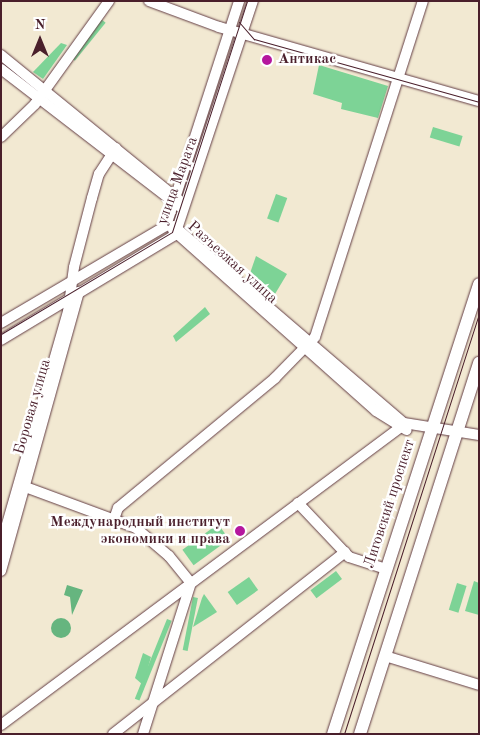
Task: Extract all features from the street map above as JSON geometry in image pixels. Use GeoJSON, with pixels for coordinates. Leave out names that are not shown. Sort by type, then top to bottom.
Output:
{"type":"FeatureCollection","features":[{"type":"Feature","properties":{"kind":"main road","name":"Лиговский проспект"},"geometry":{"type":"LineString","coordinates":[[333,734],[479,284]]}},
{"type":"Feature","properties":{"kind":"main road"},"geometry":{"type":"LineString","coordinates":[[360,734],[479,363]]}},
{"type":"Feature","properties":{"kind":"street"},"geometry":{"type":"LineString","coordinates":[[1,137],[43,94],[109,1]]}},
{"type":"Feature","properties":{"kind":"street"},"geometry":{"type":"LineString","coordinates":[[149,1],[230,30],[479,101]]}},
{"type":"Feature","properties":{"kind":"street","name":"улица Марата"},"geometry":{"type":"LineString","coordinates":[[1,323],[72,282],[168,222],[239,1]]}},
{"type":"Feature","properties":{"kind":"street","name":"улица Марата"},"geometry":{"type":"LineString","coordinates":[[1,340],[81,294],[178,232],[187,210],[253,1]]}},
{"type":"Feature","properties":{"kind":"street"},"geometry":{"type":"LineString","coordinates":[[114,519],[118,508],[308,346],[423,1]]}},
{"type":"Feature","properties":{"kind":"street","name":"Разъезжая улица"},"geometry":{"type":"LineString","coordinates":[[1,55],[43,94],[187,210]]}},
{"type":"Feature","properties":{"kind":"street","name":"Разъезжая улица"},"geometry":{"type":"LineString","coordinates":[[1,69],[43,94]]}},
{"type":"Feature","properties":{"kind":"street","name":"Боровая улица"},"geometry":{"type":"LineString","coordinates":[[1,571],[70,300],[72,282],[99,174],[113,151]]}},
{"type":"Feature","properties":{"kind":"street","name":"Разъезжая улица"},"geometry":{"type":"LineString","coordinates":[[168,222],[402,426]]}},
{"type":"Feature","properties":{"kind":"street"},"geometry":{"type":"LineString","coordinates":[[72,282],[81,294]]}},
{"type":"Feature","properties":{"kind":"street","name":"Боровая улица"},"geometry":{"type":"LineString","coordinates":[[1,546],[22,486],[81,294]]}},
{"type":"Feature","properties":{"kind":"street"},"geometry":{"type":"LineString","coordinates":[[1,725],[402,426],[430,432],[458,430],[479,435]]}},
{"type":"Feature","properties":{"kind":"street"},"geometry":{"type":"LineString","coordinates":[[22,486],[114,519],[144,534],[190,583]]}},
{"type":"Feature","properties":{"kind":"street"},"geometry":{"type":"LineString","coordinates":[[298,503],[345,552],[386,569]]}},
{"type":"Feature","properties":{"kind":"street"},"geometry":{"type":"LineString","coordinates":[[113,734],[345,552]]}},
{"type":"Feature","properties":{"kind":"street"},"geometry":{"type":"LineString","coordinates":[[145,733],[190,583]]}},
{"type":"Feature","properties":{"kind":"street"},"geometry":{"type":"LineString","coordinates":[[385,656],[479,685]]}},
{"type":"Feature","properties":{"kind":"green space"},"geometry":{"type":"Polygon","coordinates":[[[101,19],[106,23],[75,61],[70,57],[101,19]]]}},
{"type":"Feature","properties":{"kind":"green space"},"geometry":{"type":"Polygon","coordinates":[[[61,43],[67,45],[43,79],[33,72],[61,43]]]}},
{"type":"Feature","properties":{"kind":"green space"},"geometry":{"type":"Polygon","coordinates":[[[319,65],[388,86],[378,118],[341,109],[342,103],[313,94],[319,65]]]}},
{"type":"Feature","properties":{"kind":"green space"},"geometry":{"type":"Polygon","coordinates":[[[433,127],[463,136],[459,147],[430,138],[433,127]]]}},
{"type":"Feature","properties":{"kind":"green space"},"geometry":{"type":"Polygon","coordinates":[[[276,194],[287,198],[278,223],[267,218],[276,194]]]}},
{"type":"Feature","properties":{"kind":"green space"},"geometry":{"type":"Polygon","coordinates":[[[256,256],[287,274],[272,299],[248,279],[256,256]]]}},
{"type":"Feature","properties":{"kind":"green space"},"geometry":{"type":"Polygon","coordinates":[[[205,307],[210,314],[176,342],[173,336],[205,307]]]}},
{"type":"Feature","properties":{"kind":"green space"},"geometry":{"type":"Polygon","coordinates":[[[218,524],[229,539],[194,565],[182,550],[218,524]]]}},
{"type":"Feature","properties":{"kind":"green space"},"geometry":{"type":"Polygon","coordinates":[[[336,571],[342,579],[316,598],[310,590],[336,571]]]}},
{"type":"Feature","properties":{"kind":"green space"},"geometry":{"type":"Polygon","coordinates":[[[249,577],[258,590],[237,605],[228,592],[249,577]]]}},
{"type":"Feature","properties":{"kind":"green space"},"geometry":{"type":"Polygon","coordinates":[[[474,581],[479,583],[479,615],[465,611],[474,581]]]}},
{"type":"Feature","properties":{"kind":"green space"},"geometry":{"type":"Polygon","coordinates":[[[457,583],[467,586],[458,613],[449,610],[457,583]]]}},
{"type":"Feature","properties":{"kind":"green space"},"geometry":{"type":"Polygon","coordinates":[[[67,585],[83,590],[72,615],[70,597],[64,595],[67,585]]]}},
{"type":"Feature","properties":{"kind":"green space"},"geometry":{"type":"Polygon","coordinates":[[[204,594],[217,612],[193,627],[202,598],[204,594]]]}},
{"type":"Feature","properties":{"kind":"green space"},"geometry":{"type":"Polygon","coordinates":[[[193,597],[198,598],[188,651],[183,650],[193,597]]]}},
{"type":"Feature","properties":{"kind":"green space"},"geometry":{"type":"Polygon","coordinates":[[[61,618],[68,621],[71,628],[68,635],[61,638],[54,635],[51,628],[54,621],[61,618]]]}},
{"type":"Feature","properties":{"kind":"green space"},"geometry":{"type":"Polygon","coordinates":[[[167,619],[172,621],[139,701],[135,699],[167,619]]]}},
{"type":"Feature","properties":{"kind":"green space"},"geometry":{"type":"Polygon","coordinates":[[[143,653],[151,657],[143,685],[135,678],[143,653]]]}},
{"type":"Feature","properties":{"kind":"tram line"},"geometry":{"type":"LineString","coordinates":[[1,334],[172,232],[247,1]]}},
{"type":"Feature","properties":{"kind":"tram line"},"geometry":{"type":"LineString","coordinates":[[239,22],[254,39],[479,102]]}},
{"type":"Feature","properties":{"kind":"tram line"},"geometry":{"type":"LineString","coordinates":[[344,734],[479,314]]}},
{"type":"Feature","properties":{"kind":"place","name":"Антикас"},"geometry":{"type":"Point","coordinates":[267,60]}},
{"type":"Feature","properties":{"kind":"place","name":"Международный институт экономики и права"},"geometry":{"type":"Point","coordinates":[240,531]}}]}
